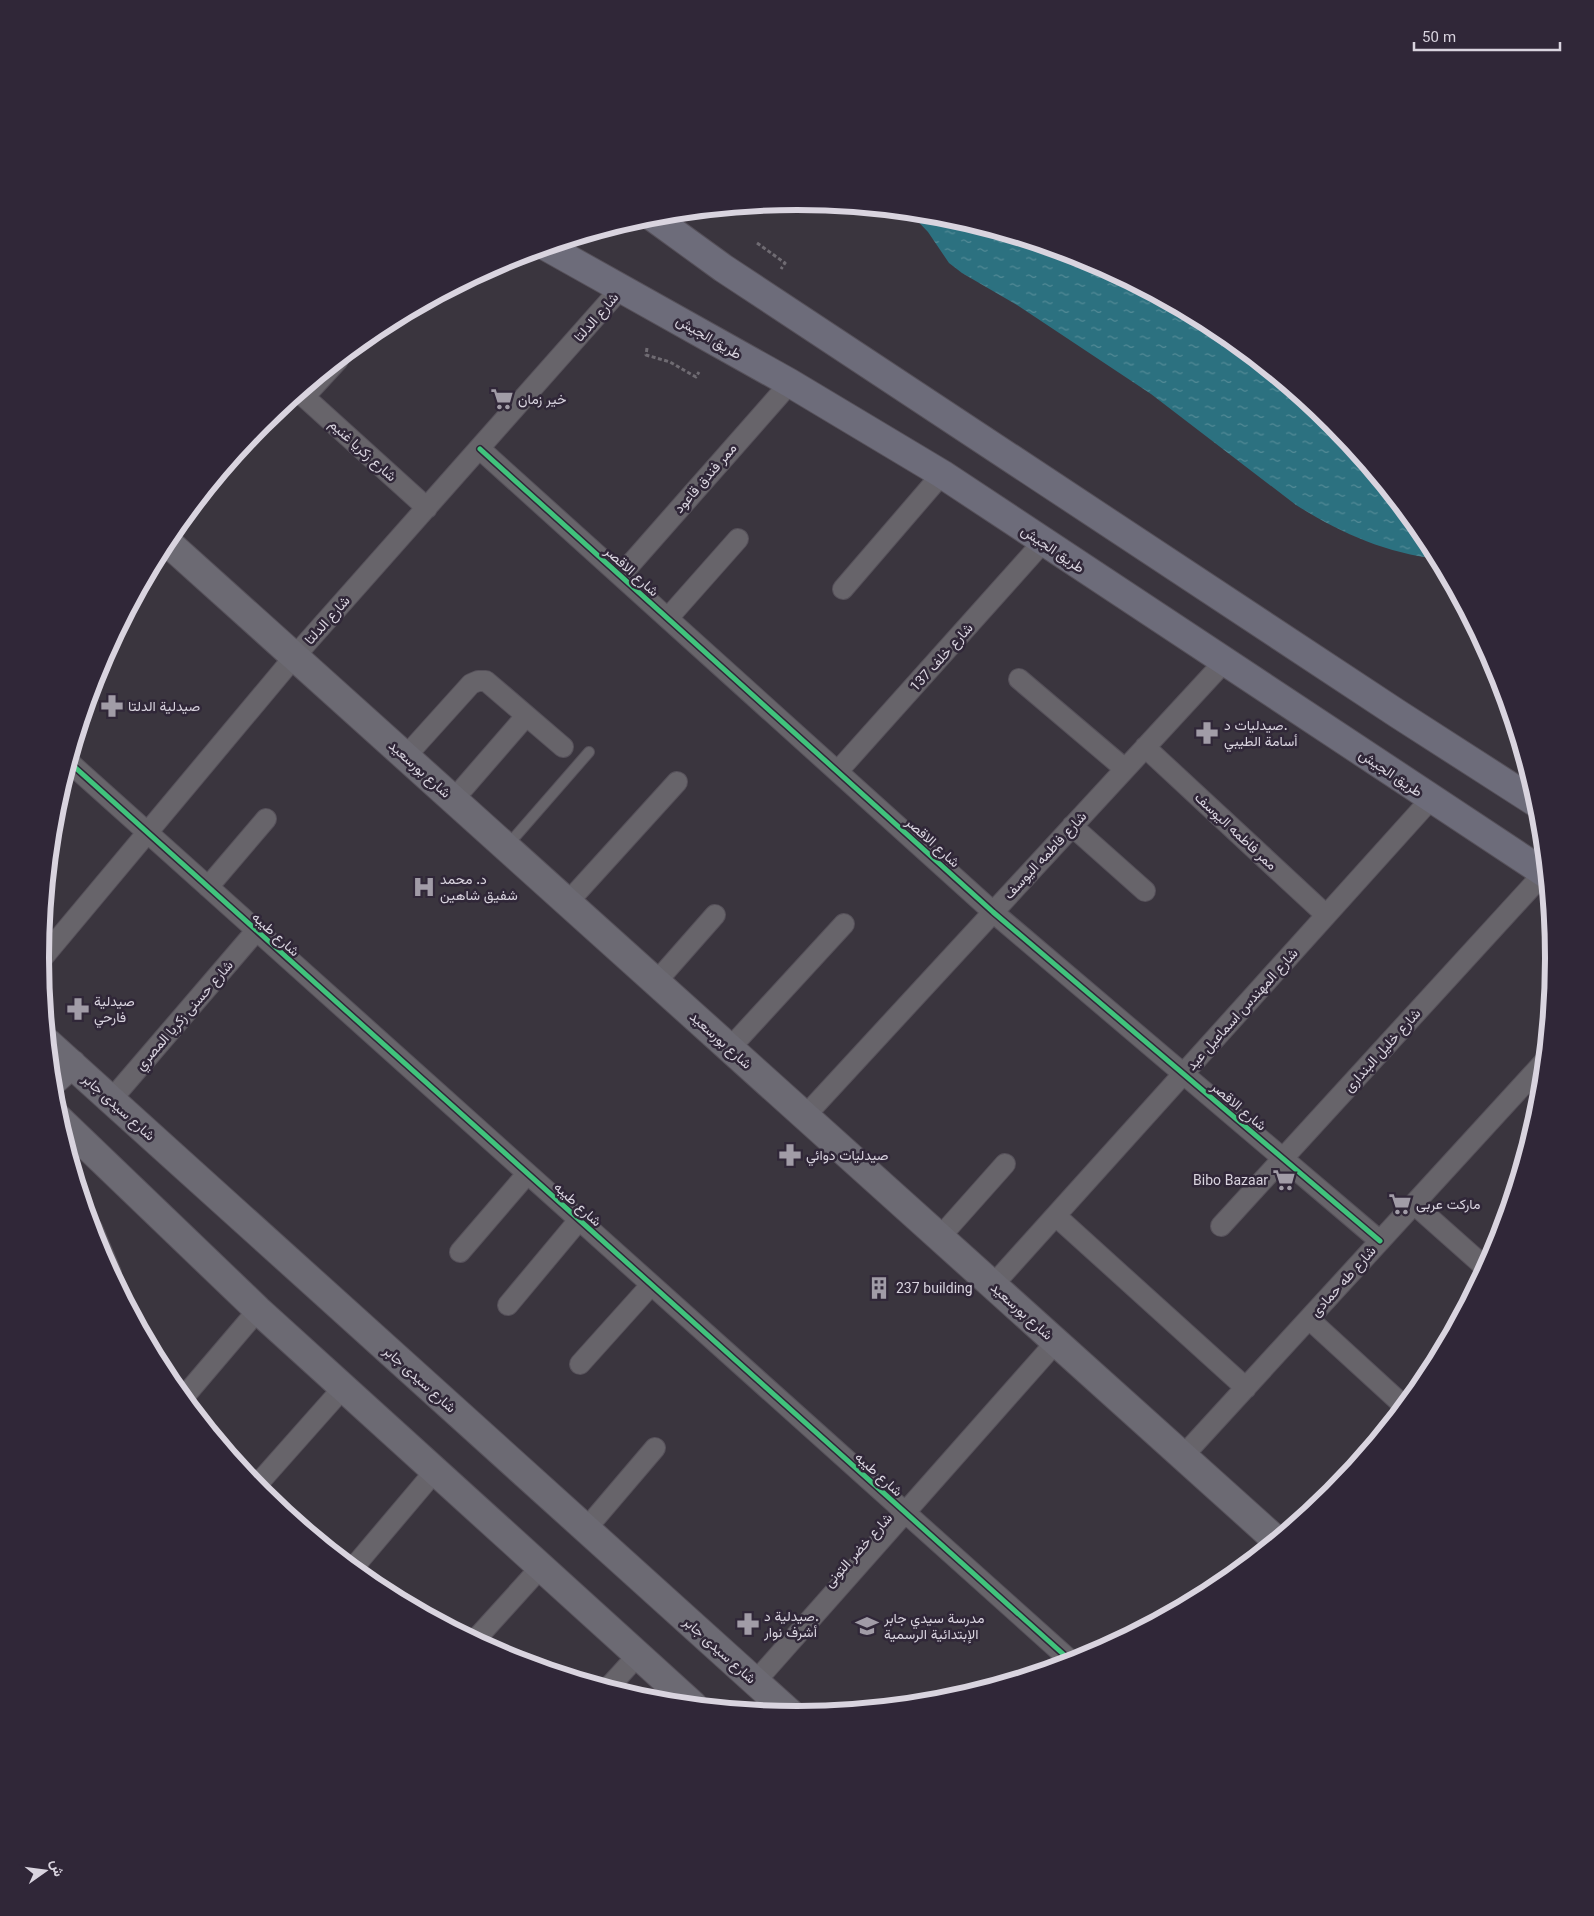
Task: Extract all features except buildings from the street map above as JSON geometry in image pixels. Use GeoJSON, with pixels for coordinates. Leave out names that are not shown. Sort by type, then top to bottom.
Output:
{"type":"FeatureCollection","features":[{"type":"Feature","properties":{"kind":"highway"},"geometry":{"type":"LineString","coordinates":[[660,222],[732,273],[1398,714],[1528,797]]}},
{"type":"Feature","properties":{"kind":"highway","name":"طريق الجيش"},"geometry":{"type":"LineString","coordinates":[[553,250],[622,287],[790,383],[942,474],[1540,871]]}},
{"type":"Feature","properties":{"kind":"street","name":"شارع الدلتا"},"geometry":{"type":"LineString","coordinates":[[49,949],[295,656],[622,287]]}},
{"type":"Feature","properties":{"kind":"street","name":"ممر فندق قاعود"},"geometry":{"type":"LineString","coordinates":[[621,575],[790,383]]}},
{"type":"Feature","properties":{"kind":"street","name":"شارع زكريا غنيم"},"geometry":{"type":"LineString","coordinates":[[303,396],[427,508]]}},
{"type":"Feature","properties":{"kind":"street","name":"شارع الاقصر"},"geometry":{"type":"LineString","coordinates":[[480,449],[993,912],[1380,1241]]}},
{"type":"Feature","properties":{"kind":"street"},"geometry":{"type":"LineString","coordinates":[[842,588],[942,474]]}},
{"type":"Feature","properties":{"kind":"street"},"geometry":{"type":"LineString","coordinates":[[668,618],[738,539]]}},
{"type":"Feature","properties":{"kind":"street","name":"شارع خلف 137"},"geometry":{"type":"LineString","coordinates":[[838,771],[1044,542]]}},
{"type":"Feature","properties":{"kind":"street","name":"شارع بورسعيد"},"geometry":{"type":"LineString","coordinates":[[172,547],[1272,1536]]}},
{"type":"Feature","properties":{"kind":"street","name":"شارع فاطمه اليوسف"},"geometry":{"type":"LineString","coordinates":[[805,1116],[1224,662]]}},
{"type":"Feature","properties":{"kind":"street"},"geometry":{"type":"LineString","coordinates":[[1019,679],[1125,769]]}},
{"type":"Feature","properties":{"kind":"street"},"geometry":{"type":"LineString","coordinates":[[406,756],[474,682],[486,682],[563,747]]}},
{"type":"Feature","properties":{"kind":"street"},"geometry":{"type":"LineString","coordinates":[[454,799],[526,716]]}},
{"type":"Feature","properties":{"kind":"street","name":"ممر فاطمه اليوسف"},"geometry":{"type":"LineString","coordinates":[[1145,747],[1326,915]]}},
{"type":"Feature","properties":{"kind":"street","name":"شارع طيبه"},"geometry":{"type":"LineString","coordinates":[[74,766],[1065,1656]]}},
{"type":"Feature","properties":{"kind":"street"},"geometry":{"type":"LineString","coordinates":[[568,902],[677,782]]}},
{"type":"Feature","properties":{"kind":"street","name":"شارع المهندس اسماعيل عيد"},"geometry":{"type":"LineString","coordinates":[[994,1285],[1431,799]]}},
{"type":"Feature","properties":{"kind":"street"},"geometry":{"type":"LineString","coordinates":[[208,887],[266,819]]}},
{"type":"Feature","properties":{"kind":"street"},"geometry":{"type":"LineString","coordinates":[[1072,826],[1145,891]]}},
{"type":"Feature","properties":{"kind":"street","name":"شارع خليل البندارى"},"geometry":{"type":"LineString","coordinates":[[1221,1226],[1541,878]]}},
{"type":"Feature","properties":{"kind":"street"},"geometry":{"type":"LineString","coordinates":[[656,982],[715,915]]}},
{"type":"Feature","properties":{"kind":"street"},"geometry":{"type":"LineString","coordinates":[[730,1048],[844,924]]}},
{"type":"Feature","properties":{"kind":"street","name":"شارع حسنى زكريا المصري"},"geometry":{"type":"LineString","coordinates":[[111,1100],[256,931]]}},
{"type":"Feature","properties":{"kind":"street","name":"شارع سيدى جابر"},"geometry":{"type":"LineString","coordinates":[[54,1048],[783,1706]]}},
{"type":"Feature","properties":{"kind":"street"},"geometry":{"type":"LineString","coordinates":[[58,1076],[72,1064]]}},
{"type":"Feature","properties":{"kind":"street","name":"شارع طه حمادى"},"geometry":{"type":"LineString","coordinates":[[1183,1456],[1537,1070]]}},
{"type":"Feature","properties":{"kind":"street"},"geometry":{"type":"LineString","coordinates":[[69,1128],[258,1310],[685,1698]]}},
{"type":"Feature","properties":{"kind":"street"},"geometry":{"type":"LineString","coordinates":[[940,1237],[1005,1164]]}},
{"type":"Feature","properties":{"kind":"street"},"geometry":{"type":"LineString","coordinates":[[460,1252],[527,1174]]}},
{"type":"Feature","properties":{"kind":"street"},"geometry":{"type":"LineString","coordinates":[[1414,1204],[1480,1262]]}},
{"type":"Feature","properties":{"kind":"street"},"geometry":{"type":"LineString","coordinates":[[1056,1216],[1246,1388]]}},
{"type":"Feature","properties":{"kind":"street"},"geometry":{"type":"LineString","coordinates":[[508,1304],[580,1220]]}},
{"type":"Feature","properties":{"kind":"street"},"geometry":{"type":"LineString","coordinates":[[580,1364],[651,1285]]}},
{"type":"Feature","properties":{"kind":"street"},"geometry":{"type":"LineString","coordinates":[[188,1392],[258,1310]]}},
{"type":"Feature","properties":{"kind":"street"},"geometry":{"type":"LineString","coordinates":[[1309,1319],[1399,1402]]}},
{"type":"Feature","properties":{"kind":"street","name":"شارع خضر التونى"},"geometry":{"type":"LineString","coordinates":[[756,1682],[1056,1342]]}},
{"type":"Feature","properties":{"kind":"street"},"geometry":{"type":"LineString","coordinates":[[261,1480],[343,1388]]}},
{"type":"Feature","properties":{"kind":"street"},"geometry":{"type":"LineString","coordinates":[[586,1529],[655,1448]]}},
{"type":"Feature","properties":{"kind":"street"},"geometry":{"type":"LineString","coordinates":[[357,1563],[435,1471]]}},
{"type":"Feature","properties":{"kind":"street"},"geometry":{"type":"LineString","coordinates":[[480,1635],[541,1567]]}},
{"type":"Feature","properties":{"kind":"street"},"geometry":{"type":"LineString","coordinates":[[612,1683],[638,1655]]}},
{"type":"Feature","properties":{"kind":"lane"},"geometry":{"type":"LineString","coordinates":[[507,847],[589,752]]}},
{"type":"Feature","properties":{"kind":"path"},"geometry":{"type":"LineString","coordinates":[[757,243],[785,262],[781,269]]}},
{"type":"Feature","properties":{"kind":"path"},"geometry":{"type":"LineString","coordinates":[[647,348],[646,355],[670,362],[696,377],[699,372]]}},
{"type":"Feature","properties":{"kind":"water"},"geometry":{"type":"Polygon","coordinates":[[[916,220],[991,235],[1038,249],[1128,287],[1171,310],[1213,336],[1253,364],[1326,429],[1391,502],[1429,558],[1400,552],[1364,540],[1329,524],[1296,505],[1151,394],[1017,305],[962,273],[949,263],[928,232],[916,220]]]}},
{"type":"Feature","properties":{"kind":"cycle path"},"geometry":{"type":"LineString","coordinates":[[480,449],[993,912],[1380,1241]]}},
{"type":"Feature","properties":{"kind":"cycle path"},"geometry":{"type":"LineString","coordinates":[[74,766],[1065,1656]]}},
{"type":"Feature","properties":{"kind":"place","name":"خير زمان"},"geometry":{"type":"Point","coordinates":[502,399]}},
{"type":"Feature","properties":{"kind":"place","name":"صيدلية الدلتا"},"geometry":{"type":"Point","coordinates":[112,706]}},
{"type":"Feature","properties":{"kind":"place","name":"صيدليات د. أسامة الطيبي"},"geometry":{"type":"Point","coordinates":[1207,733]}},
{"type":"Feature","properties":{"kind":"place","name":"د. محمد شفيق شاهين"},"geometry":{"type":"Point","coordinates":[424,887]}},
{"type":"Feature","properties":{"kind":"place","name":"صيدلية فارحي"},"geometry":{"type":"Point","coordinates":[78,1009]}},
{"type":"Feature","properties":{"kind":"place","name":"صيدليات دوائي"},"geometry":{"type":"Point","coordinates":[790,1155]}},
{"type":"Feature","properties":{"kind":"place","name":"Bibo Bazaar"},"geometry":{"type":"Point","coordinates":[1284,1180]}},
{"type":"Feature","properties":{"kind":"place","name":"ماركت عربى"},"geometry":{"type":"Point","coordinates":[1400,1204]}},
{"type":"Feature","properties":{"kind":"place","name":"237 building"},"geometry":{"type":"Point","coordinates":[879,1288]}},
{"type":"Feature","properties":{"kind":"place","name":"صيدلية د. أشرف نوار"},"geometry":{"type":"Point","coordinates":[748,1624]}},
{"type":"Feature","properties":{"kind":"place","name":"مدرسة سيدي جابر الإبتدائية الرسمية"},"geometry":{"type":"Point","coordinates":[867,1626]}}]}
